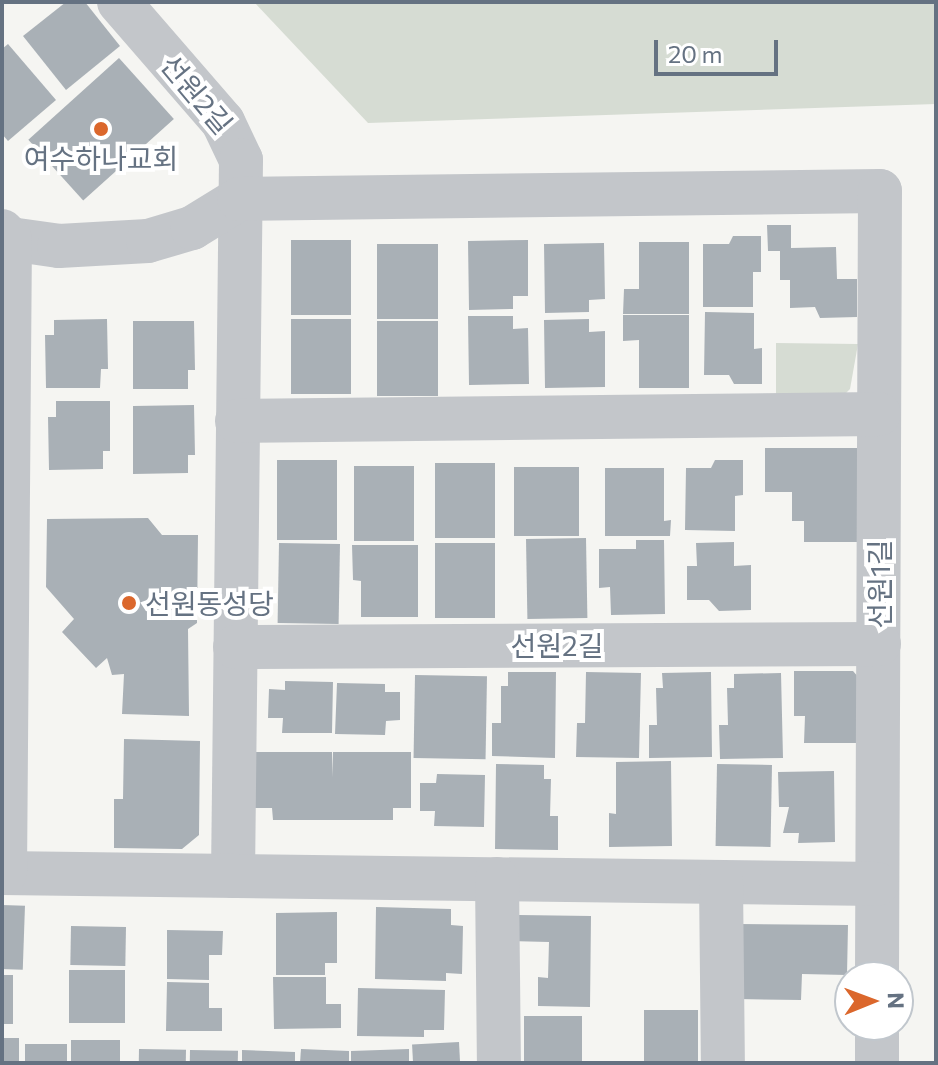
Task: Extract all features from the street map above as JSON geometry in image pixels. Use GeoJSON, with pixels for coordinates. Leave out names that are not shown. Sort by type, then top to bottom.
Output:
{"type":"FeatureCollection","features":[{"type":"Feature","properties":{"kind":"street","name":"선원2길"},"geometry":{"type":"LineString","coordinates":[[119,2],[236,140],[239,199],[233,876]]}},
{"type":"Feature","properties":{"kind":"street","name":"선원1길"},"geometry":{"type":"LineString","coordinates":[[239,199],[880,191],[877,961]]}},
{"type":"Feature","properties":{"kind":"street"},"geometry":{"type":"LineString","coordinates":[[239,199],[192,228],[148,241],[59,246],[6,235],[4,873],[877,884]]}},
{"type":"Feature","properties":{"kind":"street"},"geometry":{"type":"LineString","coordinates":[[237,421],[879,414]]}},
{"type":"Feature","properties":{"kind":"street","name":"선원2길"},"geometry":{"type":"LineString","coordinates":[[235,647],[879,644]]}},
{"type":"Feature","properties":{"kind":"street"},"geometry":{"type":"LineString","coordinates":[[497,879],[499,1063]]}},
{"type":"Feature","properties":{"kind":"street"},"geometry":{"type":"LineString","coordinates":[[721,882],[723,1063]]}},
{"type":"Feature","properties":{"kind":"street"},"geometry":{"type":"LineString","coordinates":[[877,1041],[877,1063]]}},
{"type":"Feature","properties":{"kind":"shaded area"},"geometry":{"type":"Polygon","coordinates":[[[254,2],[936,2],[936,104],[368,123],[254,2]]]}},
{"type":"Feature","properties":{"kind":"shaded area"},"geometry":{"type":"Polygon","coordinates":[[[776,343],[858,344],[850,389],[844,395],[776,397],[776,343]]]}},
{"type":"Feature","properties":{"kind":"building"},"geometry":{"type":"Polygon","coordinates":[[[66,2],[85,2],[120,46],[66,90],[23,36],[66,2]]]}},
{"type":"Feature","properties":{"kind":"building"},"geometry":{"type":"Polygon","coordinates":[[[8,44],[56,100],[8,141],[2,134],[2,49],[8,44]]]}},
{"type":"Feature","properties":{"kind":"building","name":"여수하나교회"},"geometry":{"type":"Polygon","coordinates":[[[119,58],[174,119],[83,201],[28,140],[119,58]]]}},
{"type":"Feature","properties":{"kind":"building"},"geometry":{"type":"Polygon","coordinates":[[[767,225],[791,225],[791,248],[836,247],[837,279],[857,279],[857,317],[820,318],[815,307],[790,308],[790,280],[780,280],[780,251],[768,251],[767,225]]]}},
{"type":"Feature","properties":{"kind":"building"},"geometry":{"type":"Polygon","coordinates":[[[733,236],[761,236],[761,272],[753,272],[753,307],[703,307],[703,244],[729,244],[733,236]]]}},
{"type":"Feature","properties":{"kind":"building"},"geometry":{"type":"Polygon","coordinates":[[[291,240],[351,240],[351,315],[291,315],[291,240]]]}},
{"type":"Feature","properties":{"kind":"building"},"geometry":{"type":"Polygon","coordinates":[[[528,240],[528,296],[513,296],[513,309],[469,310],[468,241],[528,240]]]}},
{"type":"Feature","properties":{"kind":"building"},"geometry":{"type":"Polygon","coordinates":[[[639,242],[689,242],[689,314],[623,314],[624,289],[639,289],[639,242]]]}},
{"type":"Feature","properties":{"kind":"building"},"geometry":{"type":"Polygon","coordinates":[[[604,243],[605,299],[589,300],[589,312],[545,313],[544,244],[604,243]]]}},
{"type":"Feature","properties":{"kind":"building"},"geometry":{"type":"Polygon","coordinates":[[[377,244],[438,244],[438,319],[377,319],[377,244]]]}},
{"type":"Feature","properties":{"kind":"building"},"geometry":{"type":"Polygon","coordinates":[[[705,312],[754,313],[754,349],[762,348],[762,384],[734,384],[729,375],[704,375],[705,312]]]}},
{"type":"Feature","properties":{"kind":"building"},"geometry":{"type":"Polygon","coordinates":[[[623,315],[689,315],[689,388],[639,388],[639,340],[623,341],[623,315]]]}},
{"type":"Feature","properties":{"kind":"building"},"geometry":{"type":"Polygon","coordinates":[[[468,316],[513,316],[513,329],[528,328],[529,384],[469,385],[468,316]]]}},
{"type":"Feature","properties":{"kind":"building"},"geometry":{"type":"Polygon","coordinates":[[[107,319],[108,369],[101,369],[100,388],[46,388],[45,335],[54,335],[54,320],[107,319]]]}},
{"type":"Feature","properties":{"kind":"building"},"geometry":{"type":"Polygon","coordinates":[[[291,319],[351,319],[351,394],[291,394],[291,319]]]}},
{"type":"Feature","properties":{"kind":"building"},"geometry":{"type":"Polygon","coordinates":[[[589,319],[589,332],[605,331],[605,387],[545,388],[544,320],[589,319]]]}},
{"type":"Feature","properties":{"kind":"building"},"geometry":{"type":"Polygon","coordinates":[[[133,321],[194,321],[195,370],[188,370],[188,389],[133,389],[133,321]]]}},
{"type":"Feature","properties":{"kind":"building"},"geometry":{"type":"Polygon","coordinates":[[[377,321],[438,321],[438,396],[377,396],[377,321]]]}},
{"type":"Feature","properties":{"kind":"building"},"geometry":{"type":"Polygon","coordinates":[[[56,401],[110,401],[110,451],[103,451],[103,469],[49,470],[48,417],[56,417],[56,401]]]}},
{"type":"Feature","properties":{"kind":"building"},"geometry":{"type":"Polygon","coordinates":[[[194,405],[195,455],[188,455],[188,473],[133,474],[133,406],[194,405]]]}},
{"type":"Feature","properties":{"kind":"building"},"geometry":{"type":"Polygon","coordinates":[[[765,448],[860,448],[860,542],[804,542],[804,521],[792,521],[792,492],[765,492],[765,448]]]}},
{"type":"Feature","properties":{"kind":"building"},"geometry":{"type":"Polygon","coordinates":[[[277,460],[337,460],[337,540],[277,540],[277,460]]]}},
{"type":"Feature","properties":{"kind":"building"},"geometry":{"type":"Polygon","coordinates":[[[715,460],[743,460],[743,495],[735,496],[735,531],[685,530],[686,468],[711,468],[715,460]]]}},
{"type":"Feature","properties":{"kind":"building"},"geometry":{"type":"Polygon","coordinates":[[[435,463],[495,463],[495,538],[435,538],[435,463]]]}},
{"type":"Feature","properties":{"kind":"building"},"geometry":{"type":"Polygon","coordinates":[[[354,466],[414,466],[414,541],[354,541],[354,466]]]}},
{"type":"Feature","properties":{"kind":"building"},"geometry":{"type":"Polygon","coordinates":[[[514,467],[579,467],[579,536],[514,536],[514,467]]]}},
{"type":"Feature","properties":{"kind":"building"},"geometry":{"type":"Polygon","coordinates":[[[605,468],[664,468],[664,521],[671,520],[670,536],[605,536],[605,468]]]}},
{"type":"Feature","properties":{"kind":"building","name":"선원동성당"},"geometry":{"type":"Polygon","coordinates":[[[148,518],[162,535],[198,535],[197,623],[188,629],[189,716],[122,714],[124,674],[112,675],[107,658],[96,668],[62,632],[74,619],[46,587],[47,519],[148,518]]]}},
{"type":"Feature","properties":{"kind":"building"},"geometry":{"type":"Polygon","coordinates":[[[586,538],[587,618],[527,619],[526,539],[586,538]]]}},
{"type":"Feature","properties":{"kind":"building"},"geometry":{"type":"Polygon","coordinates":[[[636,540],[664,540],[665,614],[611,615],[610,587],[599,588],[599,549],[636,549],[636,540]]]}},
{"type":"Feature","properties":{"kind":"building"},"geometry":{"type":"Polygon","coordinates":[[[734,542],[734,566],[751,565],[751,610],[719,611],[709,600],[687,600],[687,566],[697,566],[696,543],[734,542]]]}},
{"type":"Feature","properties":{"kind":"building"},"geometry":{"type":"Polygon","coordinates":[[[279,543],[340,544],[339,624],[278,623],[279,543]]]}},
{"type":"Feature","properties":{"kind":"building"},"geometry":{"type":"Polygon","coordinates":[[[435,543],[495,543],[495,618],[435,618],[435,543]]]}},
{"type":"Feature","properties":{"kind":"building"},"geometry":{"type":"Polygon","coordinates":[[[352,545],[418,545],[418,617],[361,617],[361,581],[353,580],[352,545]]]}},
{"type":"Feature","properties":{"kind":"building"},"geometry":{"type":"Polygon","coordinates":[[[794,671],[853,671],[866,686],[866,743],[804,743],[805,716],[794,716],[794,671]]]}},
{"type":"Feature","properties":{"kind":"building"},"geometry":{"type":"Polygon","coordinates":[[[508,672],[556,672],[555,758],[492,756],[492,723],[501,723],[501,686],[508,686],[508,672]]]}},
{"type":"Feature","properties":{"kind":"building"},"geometry":{"type":"Polygon","coordinates":[[[586,672],[641,673],[639,758],[576,757],[577,723],[585,723],[586,672]]]}},
{"type":"Feature","properties":{"kind":"building"},"geometry":{"type":"Polygon","coordinates":[[[711,672],[712,757],[649,758],[649,725],[657,725],[656,688],[663,688],[662,673],[711,672]]]}},
{"type":"Feature","properties":{"kind":"building"},"geometry":{"type":"Polygon","coordinates":[[[781,673],[783,758],[720,759],[719,725],[728,725],[727,688],[734,688],[734,674],[781,673]]]}},
{"type":"Feature","properties":{"kind":"building"},"geometry":{"type":"Polygon","coordinates":[[[415,675],[487,676],[486,759],[414,758],[415,675]]]}},
{"type":"Feature","properties":{"kind":"building"},"geometry":{"type":"Polygon","coordinates":[[[285,681],[333,682],[332,733],[282,733],[283,718],[268,718],[269,689],[285,690],[285,681]]]}},
{"type":"Feature","properties":{"kind":"building"},"geometry":{"type":"Polygon","coordinates":[[[337,683],[385,684],[385,692],[400,692],[400,720],[386,721],[385,735],[335,734],[337,683]]]}},
{"type":"Feature","properties":{"kind":"building"},"geometry":{"type":"Polygon","coordinates":[[[124,739],[200,741],[199,835],[182,849],[114,848],[114,799],[123,799],[124,739]]]}},
{"type":"Feature","properties":{"kind":"building"},"geometry":{"type":"Polygon","coordinates":[[[254,752],[332,752],[333,777],[333,752],[411,752],[411,808],[393,808],[393,820],[273,820],[272,808],[254,808],[254,752]]]}},
{"type":"Feature","properties":{"kind":"building"},"geometry":{"type":"Polygon","coordinates":[[[671,761],[672,846],[609,847],[609,813],[616,814],[616,762],[671,761]]]}},
{"type":"Feature","properties":{"kind":"building"},"geometry":{"type":"Polygon","coordinates":[[[496,764],[544,765],[544,779],[551,779],[550,816],[558,816],[558,850],[495,849],[496,764]]]}},
{"type":"Feature","properties":{"kind":"building"},"geometry":{"type":"Polygon","coordinates":[[[717,764],[772,765],[771,847],[716,846],[717,764]]]}},
{"type":"Feature","properties":{"kind":"building"},"geometry":{"type":"Polygon","coordinates":[[[834,771],[835,842],[798,843],[799,833],[783,833],[789,807],[779,807],[778,772],[834,771]]]}},
{"type":"Feature","properties":{"kind":"building"},"geometry":{"type":"Polygon","coordinates":[[[437,774],[485,775],[484,827],[434,826],[435,811],[420,811],[420,783],[436,783],[437,774]]]}},
{"type":"Feature","properties":{"kind":"building"},"geometry":{"type":"Polygon","coordinates":[[[2,905],[25,906],[23,970],[2,969],[2,905]]]}},
{"type":"Feature","properties":{"kind":"building"},"geometry":{"type":"Polygon","coordinates":[[[376,907],[451,909],[451,925],[463,926],[462,974],[446,973],[446,981],[375,979],[376,907]]]}},
{"type":"Feature","properties":{"kind":"building"},"geometry":{"type":"Polygon","coordinates":[[[337,912],[337,963],[325,963],[325,975],[276,975],[276,913],[337,912]]]}},
{"type":"Feature","properties":{"kind":"building"},"geometry":{"type":"Polygon","coordinates":[[[519,915],[591,916],[590,1007],[538,1006],[538,977],[548,978],[549,942],[509,941],[519,915]]]}},
{"type":"Feature","properties":{"kind":"building"},"geometry":{"type":"Polygon","coordinates":[[[739,924],[848,925],[847,961],[834,961],[834,975],[802,974],[801,1000],[738,999],[739,924]]]}},
{"type":"Feature","properties":{"kind":"building"},"geometry":{"type":"Polygon","coordinates":[[[71,926],[126,927],[125,966],[70,965],[71,926]]]}},
{"type":"Feature","properties":{"kind":"building"},"geometry":{"type":"Polygon","coordinates":[[[167,930],[223,931],[222,955],[209,955],[209,980],[167,979],[167,930]]]}},
{"type":"Feature","properties":{"kind":"building"},"geometry":{"type":"Polygon","coordinates":[[[69,970],[125,970],[125,1023],[69,1023],[69,970]]]}},
{"type":"Feature","properties":{"kind":"building"},"geometry":{"type":"Polygon","coordinates":[[[2,975],[13,975],[13,1024],[2,1024],[2,975]]]}},
{"type":"Feature","properties":{"kind":"building"},"geometry":{"type":"Polygon","coordinates":[[[273,977],[326,977],[326,1004],[341,1004],[341,1028],[274,1029],[273,977]]]}},
{"type":"Feature","properties":{"kind":"building"},"geometry":{"type":"Polygon","coordinates":[[[167,982],[209,983],[209,1008],[222,1008],[222,1031],[166,1031],[167,982]]]}},
{"type":"Feature","properties":{"kind":"building"},"geometry":{"type":"Polygon","coordinates":[[[358,988],[445,990],[444,1030],[424,1030],[424,1037],[357,1036],[358,988]]]}},
{"type":"Feature","properties":{"kind":"building"},"geometry":{"type":"Polygon","coordinates":[[[644,1010],[698,1010],[698,1063],[644,1063],[644,1010]]]}},
{"type":"Feature","properties":{"kind":"building"},"geometry":{"type":"Polygon","coordinates":[[[524,1016],[582,1016],[582,1063],[524,1063],[524,1016]]]}},
{"type":"Feature","properties":{"kind":"building"},"geometry":{"type":"Polygon","coordinates":[[[2,1038],[19,1038],[19,1063],[2,1063],[2,1038]]]}},
{"type":"Feature","properties":{"kind":"building"},"geometry":{"type":"Polygon","coordinates":[[[71,1040],[120,1040],[120,1063],[71,1063],[71,1040]]]}},
{"type":"Feature","properties":{"kind":"building"},"geometry":{"type":"Polygon","coordinates":[[[459,1042],[460,1063],[413,1063],[412,1044],[459,1042]]]}},
{"type":"Feature","properties":{"kind":"building"},"geometry":{"type":"Polygon","coordinates":[[[25,1044],[67,1044],[67,1063],[25,1063],[25,1044]]]}},
{"type":"Feature","properties":{"kind":"building"},"geometry":{"type":"Polygon","coordinates":[[[139,1049],[186,1050],[186,1063],[139,1063],[139,1049]]]}},
{"type":"Feature","properties":{"kind":"building"},"geometry":{"type":"Polygon","coordinates":[[[301,1049],[349,1051],[349,1063],[300,1063],[301,1049]]]}},
{"type":"Feature","properties":{"kind":"building"},"geometry":{"type":"Polygon","coordinates":[[[409,1049],[409,1063],[351,1063],[351,1051],[409,1049]]]}},
{"type":"Feature","properties":{"kind":"building"},"geometry":{"type":"Polygon","coordinates":[[[190,1050],[238,1051],[238,1063],[190,1063],[190,1050]]]}},
{"type":"Feature","properties":{"kind":"building"},"geometry":{"type":"Polygon","coordinates":[[[242,1050],[295,1052],[295,1063],[242,1063],[242,1050]]]}},
{"type":"Feature","properties":{"kind":"place","name":"여수하나교회"},"geometry":{"type":"Point","coordinates":[101,129]}},
{"type":"Feature","properties":{"kind":"place","name":"선원동성당"},"geometry":{"type":"Point","coordinates":[129,603]}}]}
